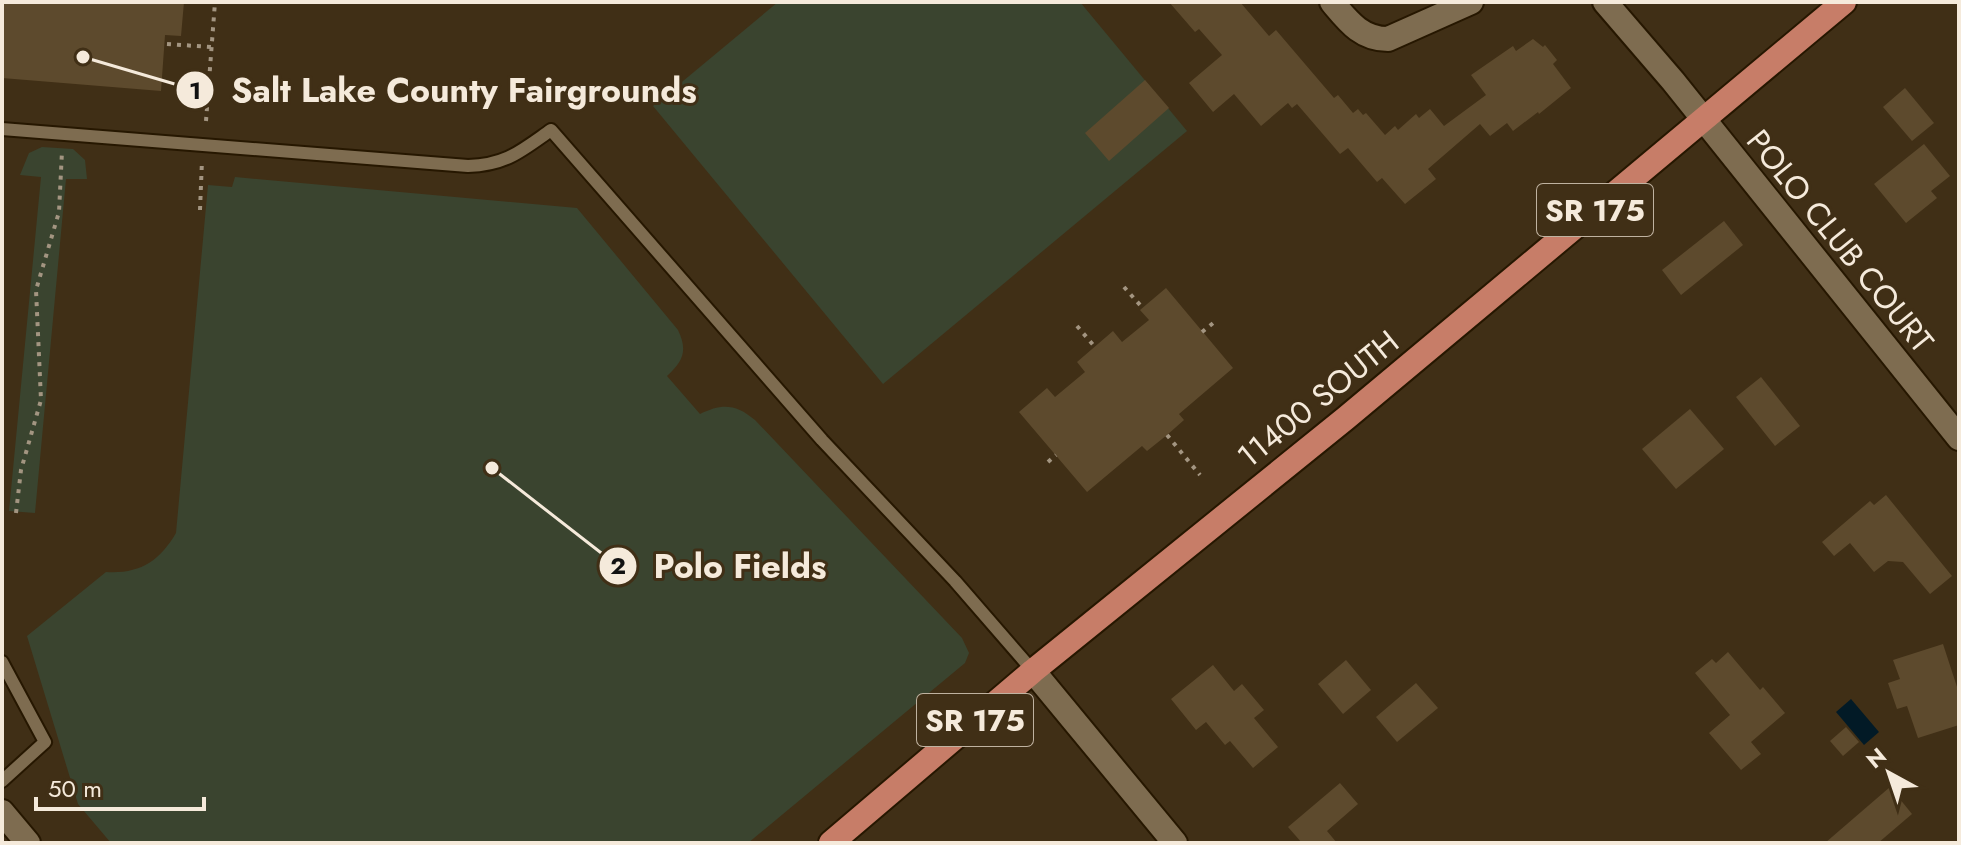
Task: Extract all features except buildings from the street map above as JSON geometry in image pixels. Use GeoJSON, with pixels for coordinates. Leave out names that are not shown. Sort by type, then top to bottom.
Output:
{"type":"FeatureCollection","features":[{"type":"Feature","properties":{"kind":"main road","name":"11400 SOUTH"},"geometry":{"type":"LineString","coordinates":[[831,843],[1033,671],[1346,418],[1844,2]]}},
{"type":"Feature","properties":{"kind":"street"},"geometry":{"type":"LineString","coordinates":[[1332,2],[1355,28],[1376,39],[1388,39],[1471,2]]}},
{"type":"Feature","properties":{"kind":"street","name":"POLO CLUB COURT"},"geometry":{"type":"LineString","coordinates":[[1605,2],[1673,81],[1959,438]]}},
{"type":"Feature","properties":{"kind":"street"},"geometry":{"type":"LineString","coordinates":[[1033,671],[1175,843]]}},
{"type":"Feature","properties":{"kind":"street"},"geometry":{"type":"LineString","coordinates":[[2,812],[28,843]]}},
{"type":"Feature","properties":{"kind":"lane"},"geometry":{"type":"LineString","coordinates":[[2,129],[468,166],[492,165],[515,155],[551,130],[811,428],[955,581],[1033,671]]}},
{"type":"Feature","properties":{"kind":"lane"},"geometry":{"type":"LineString","coordinates":[[2,662],[45,742],[2,781]]}},
{"type":"Feature","properties":{"kind":"path"},"geometry":{"type":"LineString","coordinates":[[206,121],[215,2]]}},
{"type":"Feature","properties":{"kind":"path"},"geometry":{"type":"LineString","coordinates":[[167,44],[211,47]]}},
{"type":"Feature","properties":{"kind":"path"},"geometry":{"type":"LineString","coordinates":[[16,513],[21,470],[41,400],[36,290],[59,212],[62,148]]}},
{"type":"Feature","properties":{"kind":"path"},"geometry":{"type":"LineString","coordinates":[[200,210],[202,158]]}},
{"type":"Feature","properties":{"kind":"path"},"geometry":{"type":"LineString","coordinates":[[1124,287],[1140,305]]}},
{"type":"Feature","properties":{"kind":"path"},"geometry":{"type":"LineString","coordinates":[[1202,332],[1217,320]]}},
{"type":"Feature","properties":{"kind":"path"},"geometry":{"type":"LineString","coordinates":[[1077,326],[1095,347]]}},
{"type":"Feature","properties":{"kind":"path"},"geometry":{"type":"LineString","coordinates":[[1167,435],[1200,475]]}},
{"type":"Feature","properties":{"kind":"path"},"geometry":{"type":"LineString","coordinates":[[1048,462],[1056,455]]}},
{"type":"Feature","properties":{"kind":"green space"},"geometry":{"type":"Polygon","coordinates":[[[778,2],[1080,2],[1187,131],[883,384],[653,106],[778,2]]]}},
{"type":"Feature","properties":{"kind":"green space"},"geometry":{"type":"Polygon","coordinates":[[[42,147],[73,149],[85,160],[87,179],[66,179],[35,513],[9,511],[41,177],[20,175],[29,153],[42,147]]]}},
{"type":"Feature","properties":{"kind":"green space"},"geometry":{"type":"Polygon","coordinates":[[[235,177],[577,208],[678,330],[683,344],[682,355],[667,376],[700,414],[729,407],[755,420],[962,638],[969,653],[965,663],[748,843],[111,843],[78,804],[27,636],[106,572],[128,571],[155,559],[176,533],[208,185],[232,187],[235,177]]]}},
{"type":"Feature","properties":{"kind":"water"},"geometry":{"type":"Polygon","coordinates":[[[1851,699],[1879,732],[1864,745],[1836,712],[1851,699]]]}},
{"type":"Feature","properties":{"kind":"place","name":"Salt Lake County Fairgrounds"},"geometry":{"type":"Point","coordinates":[83,57]}},
{"type":"Feature","properties":{"kind":"place","name":"Polo Fields"},"geometry":{"type":"Point","coordinates":[492,468]}}]}
